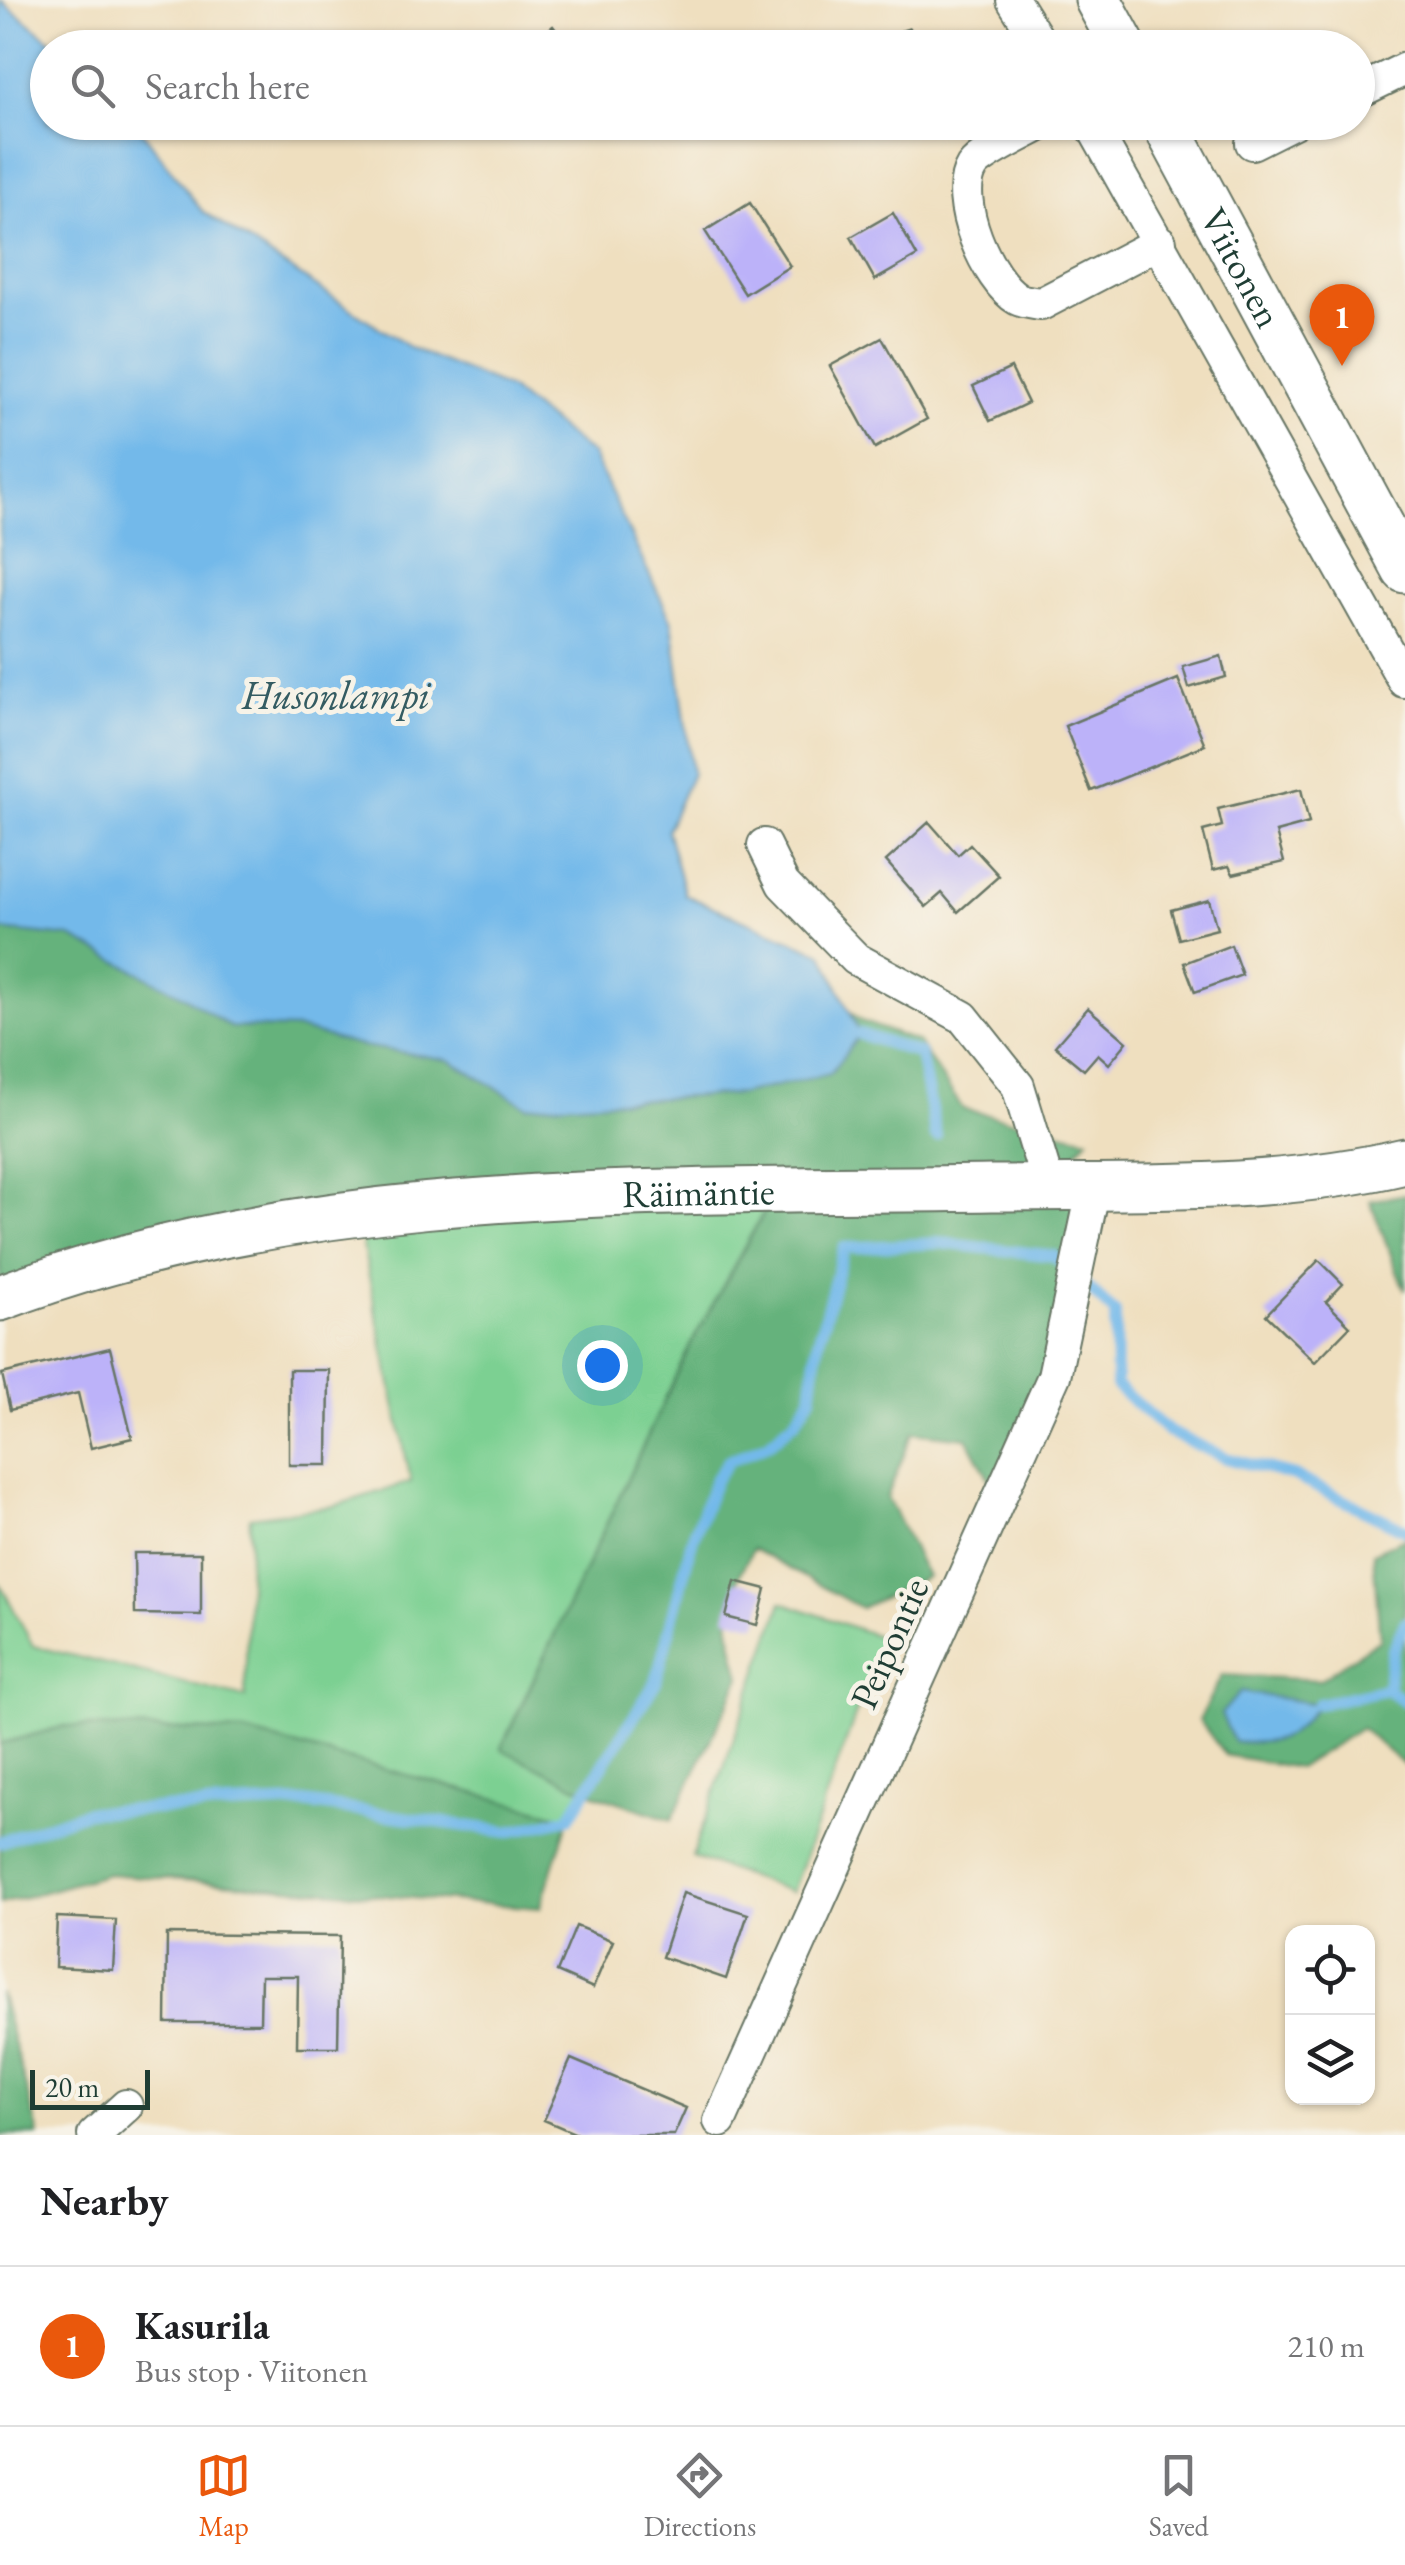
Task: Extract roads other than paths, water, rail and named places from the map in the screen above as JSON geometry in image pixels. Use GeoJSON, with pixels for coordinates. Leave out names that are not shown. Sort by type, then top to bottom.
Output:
{"type":"FeatureCollection","features":[{"type":"Feature","properties":{"kind":"street"},"geometry":{"type":"LineString","coordinates":[[1012,0],[1031,30]]}},
{"type":"Feature","properties":{"kind":"street"},"geometry":{"type":"LineString","coordinates":[[1098,0],[1114,30]]}},
{"type":"Feature","properties":{"kind":"street"},"geometry":{"type":"LineString","coordinates":[[1375,84],[1405,69]]}},
{"type":"Feature","properties":{"kind":"street"},"geometry":{"type":"LineString","coordinates":[[1015,140],[973,165],[964,188],[970,226],[1000,282],[1018,299],[1041,304],[1160,242]]}},
{"type":"Feature","properties":{"kind":"street"},"geometry":{"type":"LineString","coordinates":[[1100,140],[1404,681]]}},
{"type":"Feature","properties":{"kind":"street","name":"Viitonen"},"geometry":{"type":"LineString","coordinates":[[1174,140],[1405,570]]}},
{"type":"Feature","properties":{"kind":"street"},"geometry":{"type":"LineString","coordinates":[[1252,143],[1258,140]]}},
{"type":"Feature","properties":{"kind":"street"},"geometry":{"type":"LineString","coordinates":[[764,845],[782,884],[856,959],[963,1016],[1018,1086],[1048,1188]]}},
{"type":"Feature","properties":{"kind":"street","name":"Räimäntie"},"geometry":{"type":"LineString","coordinates":[[0,1298],[86,1265],[326,1215],[603,1194],[1206,1186],[1368,1170],[1405,1161]]}},
{"type":"Feature","properties":{"kind":"street","name":"Peipontie"},"geometry":{"type":"LineString","coordinates":[[720,2120],[1054,1376],[1094,1187]]}},
{"type":"Feature","properties":{"kind":"street"},"geometry":{"type":"LineString","coordinates":[[94,2135],[126,2106]]}},
{"type":"Feature","properties":{"kind":"water","name":"Husonlampi"},"geometry":{"type":"Polygon","coordinates":[[[0,0],[38,30],[30,30],[30,140],[149,140],[202,211],[410,348],[508,388],[592,454],[672,622],[692,773],[667,830],[685,895],[823,954],[860,1034],[830,1074],[741,1094],[527,1106],[449,1060],[357,1045],[298,1029],[230,1027],[182,995],[71,937],[0,930],[0,0]]]}},
{"type":"Feature","properties":{"kind":"water"},"geometry":{"type":"Polygon","coordinates":[[[1240,1692],[1318,1704],[1282,1738],[1234,1742],[1221,1714],[1240,1692]]]}},
{"type":"Feature","properties":{"kind":"waterway"},"geometry":{"type":"LineString","coordinates":[[860,1034],[920,1054],[936,1136]]}},
{"type":"Feature","properties":{"kind":"waterway"},"geometry":{"type":"LineString","coordinates":[[0,1842],[86,1812],[304,1803],[508,1832],[569,1818],[656,1682],[693,1537],[715,1480],[728,1461],[768,1444],[795,1421],[811,1397],[818,1342],[844,1248],[941,1243],[1054,1256],[1115,1313],[1116,1386],[1169,1432],[1226,1458],[1294,1476],[1405,1530]]}},
{"type":"Feature","properties":{"kind":"waterway"},"geometry":{"type":"LineString","coordinates":[[1405,1623],[1393,1650],[1387,1689],[1405,1702]]}},
{"type":"Feature","properties":{"kind":"waterway"},"geometry":{"type":"LineString","coordinates":[[1318,1704],[1387,1689]]}},
{"type":"Feature","properties":{"kind":"place","name":"Kasurila"},"geometry":{"type":"Point","coordinates":[1342,366]}}]}
